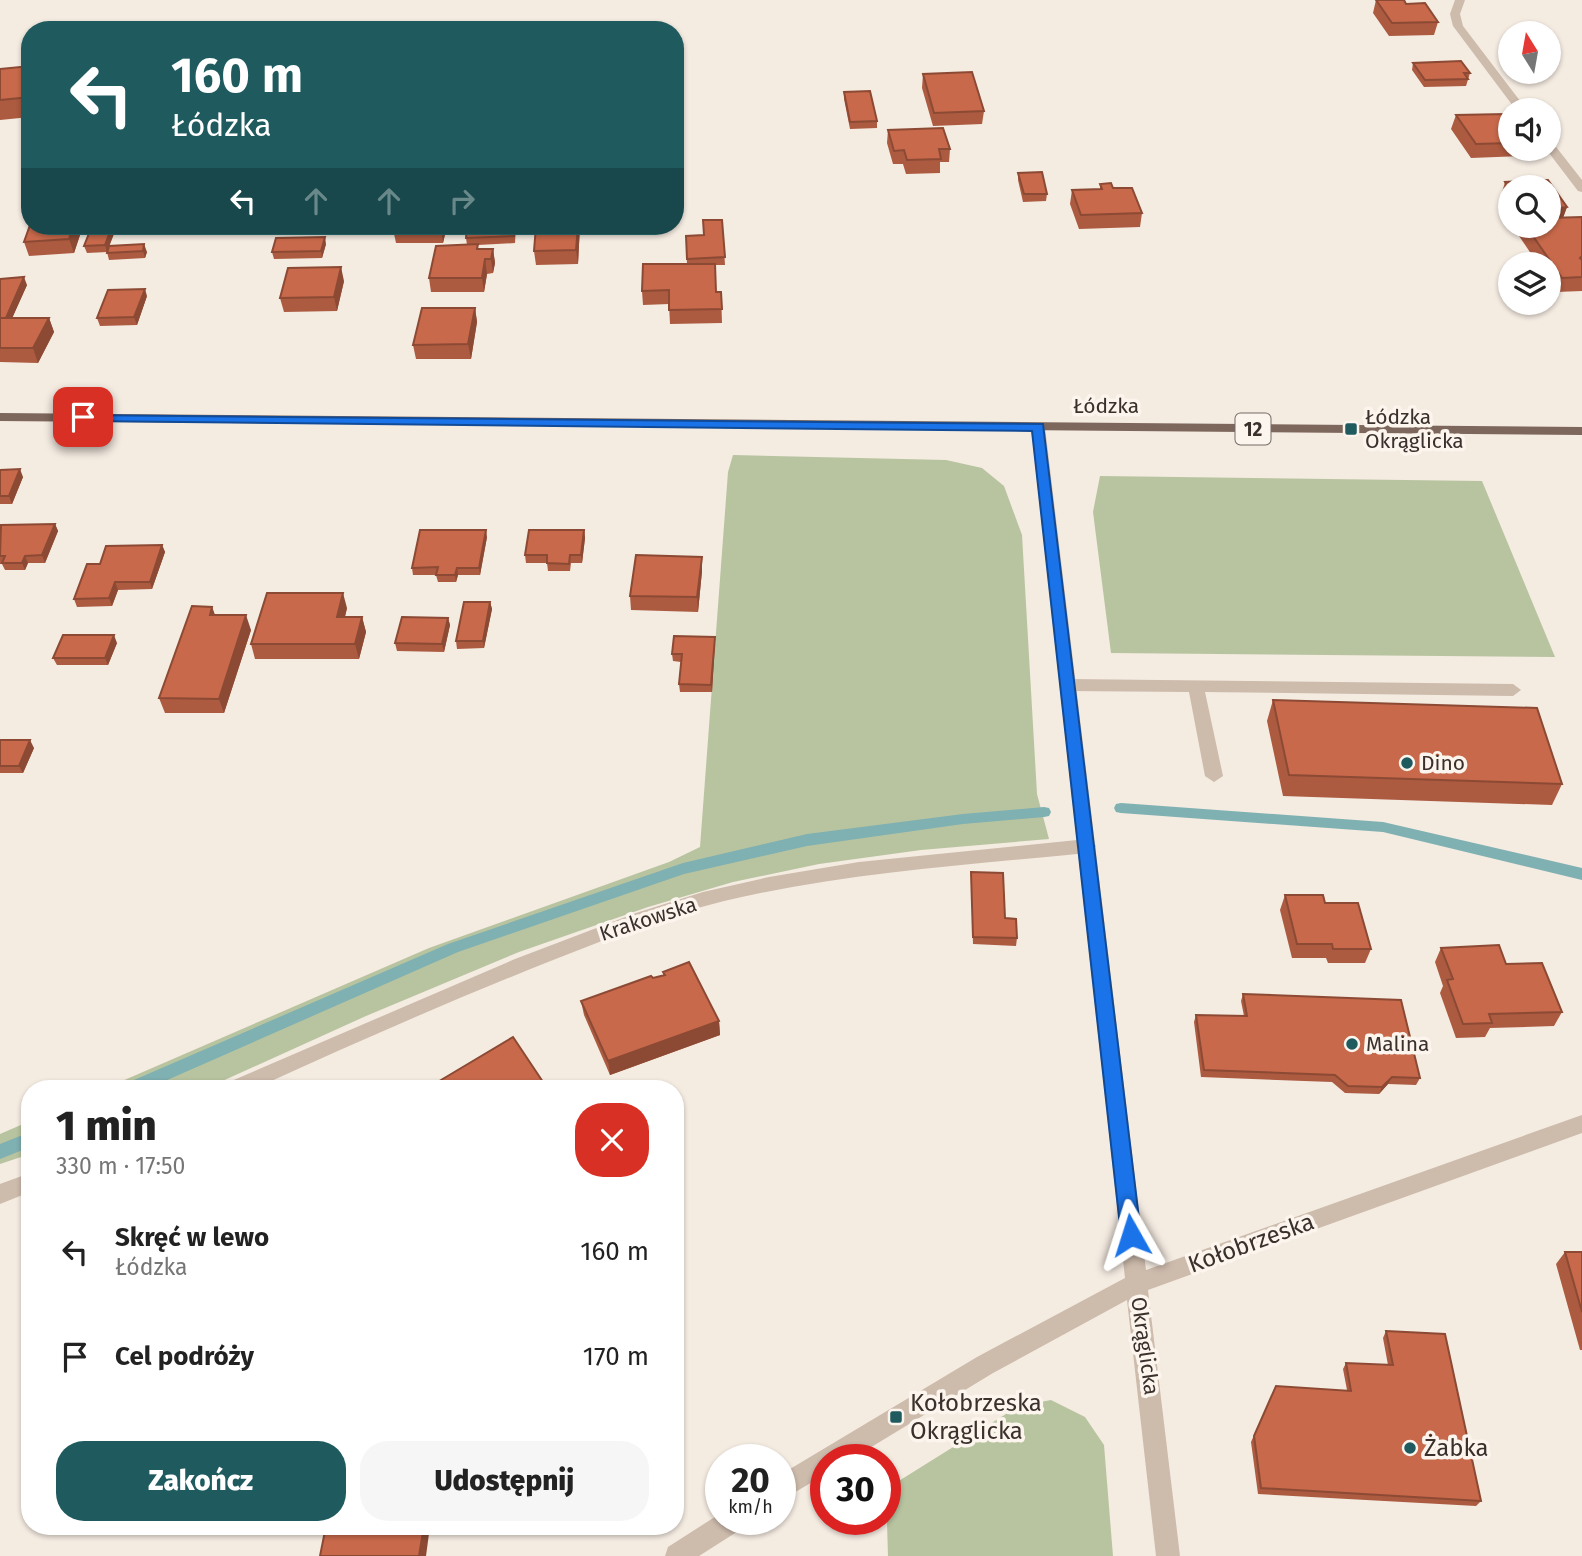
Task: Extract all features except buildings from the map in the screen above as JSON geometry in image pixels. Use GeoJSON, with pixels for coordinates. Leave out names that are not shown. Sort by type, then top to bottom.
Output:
{"type":"FeatureCollection","features":[{"type":"Feature","properties":{"kind":"main road","name":"Łódzka"},"geometry":{"type":"LineString","coordinates":[[0,416],[1582,431]]}},
{"type":"Feature","properties":{"kind":"street"},"geometry":{"type":"LineString","coordinates":[[1460,0],[1455,14],[1458,26],[1513,98]]}},
{"type":"Feature","properties":{"kind":"street"},"geometry":{"type":"LineString","coordinates":[[1561,161],[1582,188]]}},
{"type":"Feature","properties":{"kind":"street","name":"Okrąglicka"},"geometry":{"type":"LineString","coordinates":[[1038,427],[1168,1556]]}},
{"type":"Feature","properties":{"kind":"street"},"geometry":{"type":"LineString","coordinates":[[1068,685],[1513,690]]}},
{"type":"Feature","properties":{"kind":"street"},"geometry":{"type":"LineString","coordinates":[[1196,687],[1214,776]]}},
{"type":"Feature","properties":{"kind":"street","name":"Krakowska"},"geometry":{"type":"LineString","coordinates":[[254,1080],[386,1020],[506,970],[626,924],[722,895],[802,877],[1087,846]]}},
{"type":"Feature","properties":{"kind":"street","name":"Kołobrzeska"},"geometry":{"type":"LineString","coordinates":[[854,1444],[985,1365],[1136,1284],[1582,1124]]}},
{"type":"Feature","properties":{"kind":"street"},"geometry":{"type":"LineString","coordinates":[[0,1194],[21,1186]]}},
{"type":"Feature","properties":{"kind":"street"},"geometry":{"type":"LineString","coordinates":[[677,1556],[709,1535]]}},
{"type":"Feature","properties":{"kind":"green space"},"geometry":{"type":"Polygon","coordinates":[[[733,455],[946,460],[982,468],[1004,486],[1022,535],[1037,794],[1049,839],[921,850],[819,864],[733,882],[648,907],[519,952],[366,1016],[225,1080],[124,1080],[429,948],[669,862],[700,847],[728,472],[733,455]]]}},
{"type":"Feature","properties":{"kind":"green space"},"geometry":{"type":"Polygon","coordinates":[[[1100,476],[1482,481],[1555,657],[1111,653],[1093,512],[1100,476]]]}},
{"type":"Feature","properties":{"kind":"green space"},"geometry":{"type":"Polygon","coordinates":[[[21,1125],[21,1157],[0,1164],[0,1134],[21,1125]]]}},
{"type":"Feature","properties":{"kind":"green space"},"geometry":{"type":"Polygon","coordinates":[[[1051,1400],[1085,1417],[1104,1445],[1113,1556],[888,1556],[887,1535],[901,1535],[901,1480],[1019,1406],[1051,1400]]]}},
{"type":"Feature","properties":{"kind":"waterway"},"geometry":{"type":"LineString","coordinates":[[1121,808],[1383,827],[1582,874]]}},
{"type":"Feature","properties":{"kind":"waterway"},"geometry":{"type":"LineString","coordinates":[[151,1080],[453,948],[683,869],[807,840],[963,819],[1044,812]]}},
{"type":"Feature","properties":{"kind":"waterway"},"geometry":{"type":"LineString","coordinates":[[0,1152],[21,1143]]}},
{"type":"Feature","properties":{"kind":"place","name":"Łódzka Okrąglicka"},"geometry":{"type":"Point","coordinates":[1351,429]}},
{"type":"Feature","properties":{"kind":"place","name":"Dino"},"geometry":{"type":"Point","coordinates":[1407,763]}},
{"type":"Feature","properties":{"kind":"place","name":"Malina"},"geometry":{"type":"Point","coordinates":[1352,1044]}},
{"type":"Feature","properties":{"kind":"place","name":"Kołobrzeska Okrąglicka"},"geometry":{"type":"Point","coordinates":[896,1417]}},
{"type":"Feature","properties":{"kind":"place","name":"Żabka"},"geometry":{"type":"Point","coordinates":[1410,1448]}},
{"type":"Feature","properties":{"kind":"route"},"geometry":{"type":"LineString","coordinates":[[83,417],[1038,427],[1131,1235]]}}]}
